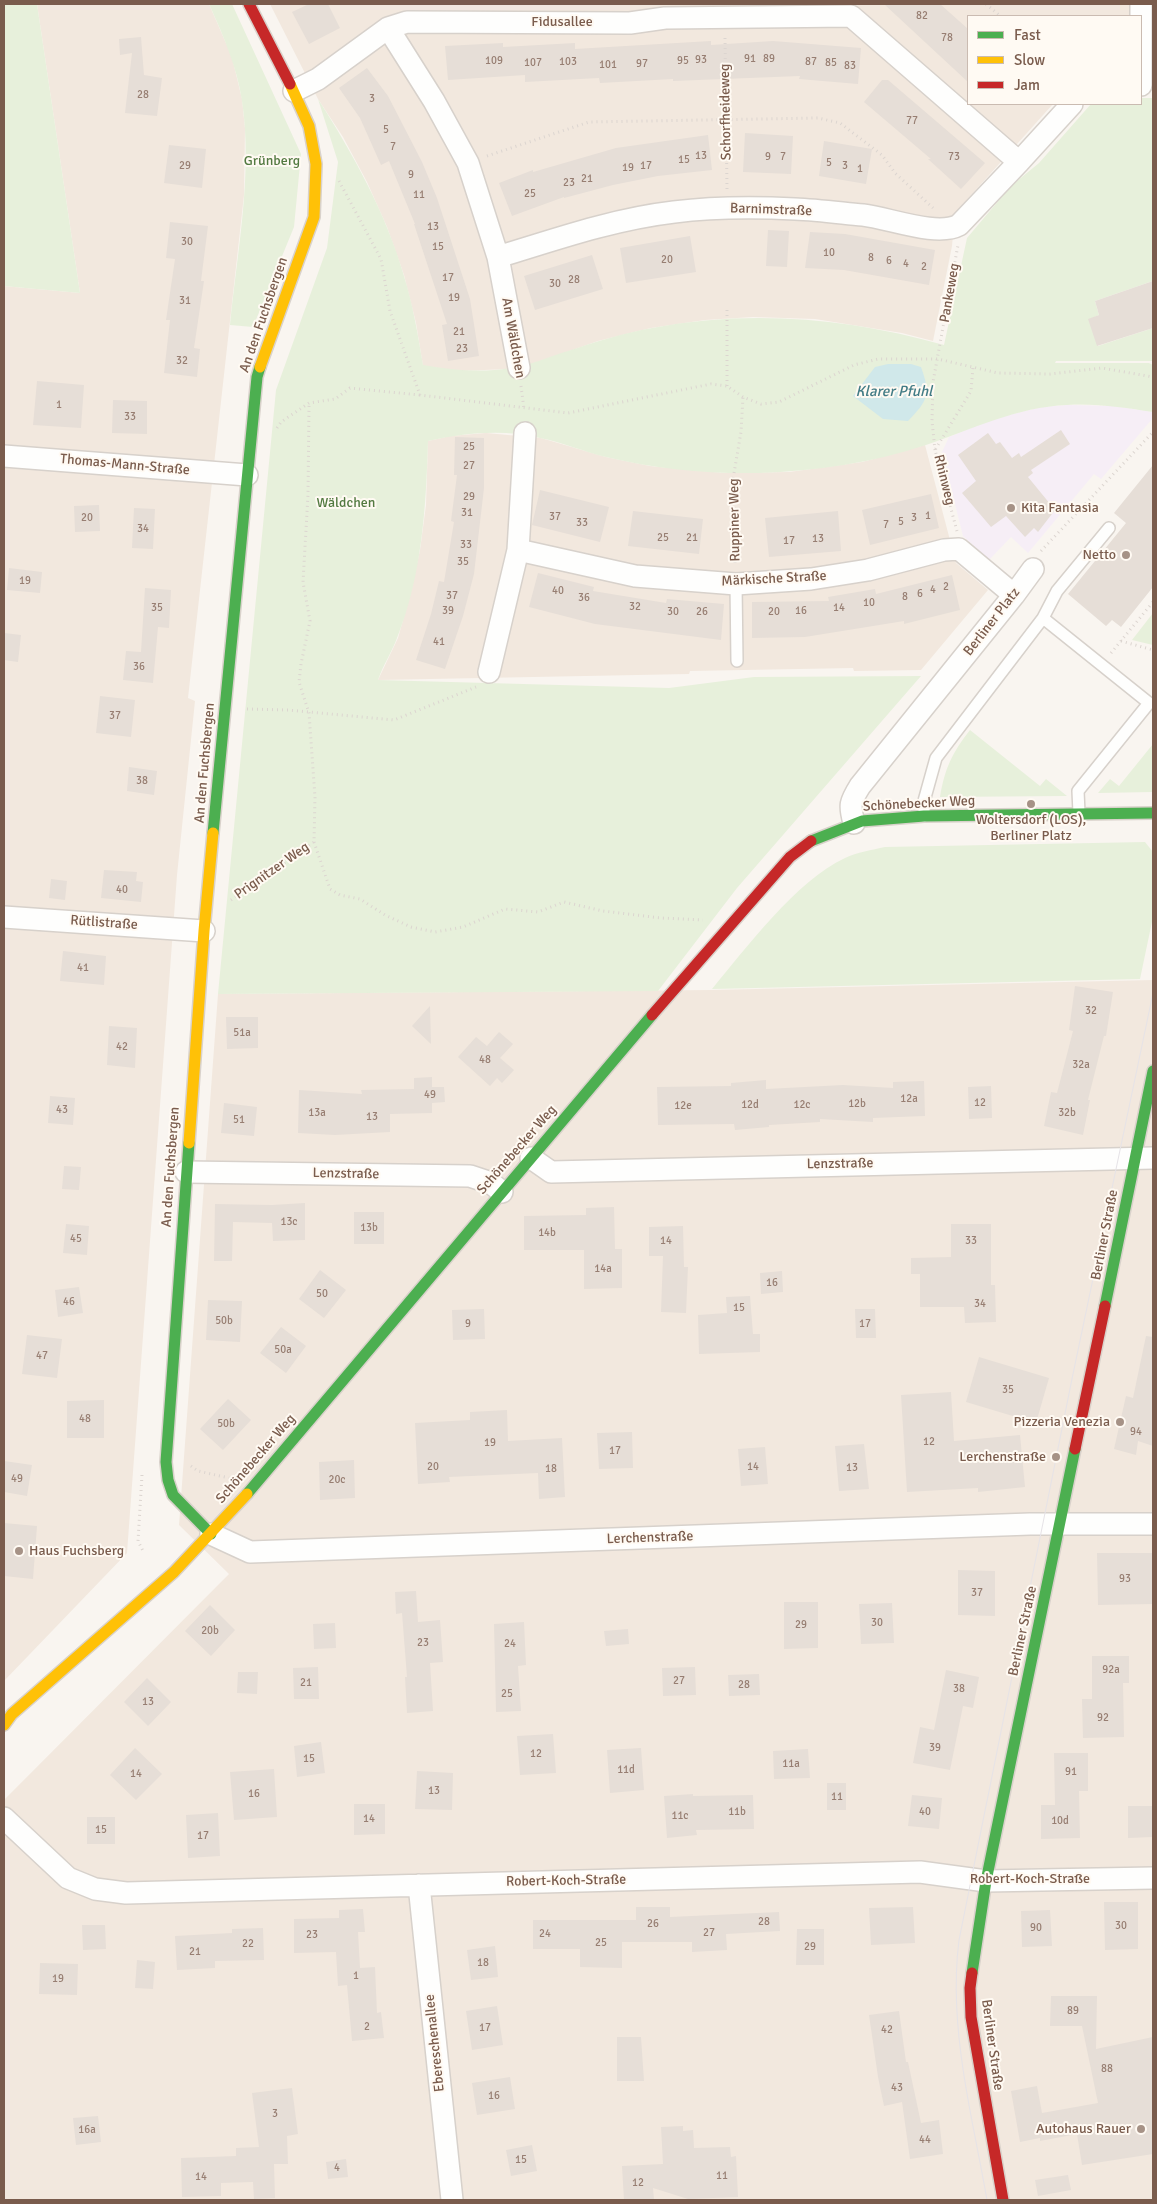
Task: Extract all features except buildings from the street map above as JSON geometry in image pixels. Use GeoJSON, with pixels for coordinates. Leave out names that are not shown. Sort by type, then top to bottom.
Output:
{"type":"FeatureCollection","features":[{"type":"Feature","properties":{"kind":"street","name":"An den Fuchsbergen"},"geometry":{"type":"LineString","coordinates":[[211,1534],[173,1496],[168,1480],[166,1462],[204,931],[257,377],[314,217],[316,164],[309,126],[294,91],[249,4]]}},
{"type":"Feature","properties":{"kind":"street","name":"Fidusallee"},"geometry":{"type":"LineString","coordinates":[[294,91],[318,79],[388,28],[407,22],[630,22],[665,18],[724,17],[851,10],[1019,162]]}},
{"type":"Feature","properties":{"kind":"street","name":"Am Wäldchen"},"geometry":{"type":"LineString","coordinates":[[388,28],[434,101],[468,163],[498,257],[519,368]]}},
{"type":"Feature","properties":{"kind":"street"},"geometry":{"type":"LineString","coordinates":[[952,229],[959,225],[1071,105]]}},
{"type":"Feature","properties":{"kind":"street","name":"Barnimstraße"},"geometry":{"type":"LineString","coordinates":[[498,257],[564,236],[638,218],[673,212],[728,208],[795,209],[855,214],[938,229],[952,229]]}},
{"type":"Feature","properties":{"kind":"street"},"geometry":{"type":"LineString","coordinates":[[489,672],[518,550],[525,433]]}},
{"type":"Feature","properties":{"kind":"street","name":"Thomas-Mann-Straße"},"geometry":{"type":"LineString","coordinates":[[4,456],[247,475]]}},
{"type":"Feature","properties":{"kind":"street"},"geometry":{"type":"LineString","coordinates":[[959,549],[1014,595]]}},
{"type":"Feature","properties":{"kind":"street","name":"Märkische Straße"},"geometry":{"type":"LineString","coordinates":[[518,550],[635,576],[736,584],[810,578],[868,570],[944,550],[959,549]]}},
{"type":"Feature","properties":{"kind":"street","name":"Berliner Platz"},"geometry":{"type":"LineString","coordinates":[[854,823],[850,807],[851,801],[860,786],[1033,569]]}},
{"type":"Feature","properties":{"kind":"street","name":"Schönebecker Weg"},"geometry":{"type":"LineString","coordinates":[[4,1726],[12,1714],[174,1572],[249,1492],[727,926],[790,856],[814,839],[854,823],[924,816],[1153,813]]}},
{"type":"Feature","properties":{"kind":"street","name":"Rütlistraße"},"geometry":{"type":"LineString","coordinates":[[4,917],[204,931]]}},
{"type":"Feature","properties":{"kind":"street","name":"Berliner Straße"},"geometry":{"type":"LineString","coordinates":[[1003,2200],[971,2016],[970,1988],[986,1881],[1061,1524],[1144,1158],[1153,1071]]}},
{"type":"Feature","properties":{"kind":"street","name":"Lenzstraße"},"geometry":{"type":"LineString","coordinates":[[531,1158],[551,1172],[1144,1158]]}},
{"type":"Feature","properties":{"kind":"street","name":"Lenzstraße"},"geometry":{"type":"LineString","coordinates":[[186,1172],[470,1176],[491,1183],[502,1192]]}},
{"type":"Feature","properties":{"kind":"street","name":"Lerchenstraße"},"geometry":{"type":"LineString","coordinates":[[211,1534],[250,1552],[1061,1524],[1153,1524]]}},
{"type":"Feature","properties":{"kind":"street","name":"Robert-Koch-Straße"},"geometry":{"type":"LineString","coordinates":[[4,1818],[68,1878],[95,1889],[126,1893],[920,1872],[986,1881],[1153,1878]]}},
{"type":"Feature","properties":{"kind":"street","name":"Ebereschenallee"},"geometry":{"type":"LineString","coordinates":[[419,1885],[452,2200]]}},
{"type":"Feature","properties":{"kind":"lane"},"geometry":{"type":"LineString","coordinates":[[924,816],[924,801],[936,758],[1043,618],[1057,591],[1109,528]]}},
{"type":"Feature","properties":{"kind":"lane"},"geometry":{"type":"LineString","coordinates":[[736,584],[737,661]]}},
{"type":"Feature","properties":{"kind":"lane"},"geometry":{"type":"LineString","coordinates":[[1043,618],[1149,703],[1078,791],[1080,813]]}},
{"type":"Feature","properties":{"kind":"path"},"geometry":{"type":"LineString","coordinates":[[986,4],[999,15]]}},
{"type":"Feature","properties":{"kind":"path","name":"Schorfheideweg"},"geometry":{"type":"LineString","coordinates":[[724,17],[728,208]]}},
{"type":"Feature","properties":{"kind":"path"},"geometry":{"type":"LineString","coordinates":[[468,163],[589,122],[818,118],[840,123],[882,155],[895,173],[924,199],[952,229]]}},
{"type":"Feature","properties":{"kind":"path"},"geometry":{"type":"LineString","coordinates":[[337,176],[381,259],[390,311],[420,395]]}},
{"type":"Feature","properties":{"kind":"path","name":"Pankeweg"},"geometry":{"type":"LineString","coordinates":[[935,450],[932,421],[933,382],[959,242],[952,229]]}},
{"type":"Feature","properties":{"kind":"path"},"geometry":{"type":"LineString","coordinates":[[727,307],[727,386]]}},
{"type":"Feature","properties":{"kind":"path"},"geometry":{"type":"LineString","coordinates":[[276,429],[281,422],[309,403],[335,399],[350,388],[568,413],[711,384],[727,386],[743,397],[761,404],[779,402],[854,366],[878,359],[938,359],[998,373],[1027,374],[1102,368],[1153,377]]}},
{"type":"Feature","properties":{"kind":"path","name":"Rhinweg"},"geometry":{"type":"LineString","coordinates":[[959,549],[957,530],[935,450],[971,391],[973,367]]}},
{"type":"Feature","properties":{"kind":"path","name":"Am Wäldchen"},"geometry":{"type":"LineString","coordinates":[[519,368],[525,433]]}},
{"type":"Feature","properties":{"kind":"path","name":"Ruppiner Weg"},"geometry":{"type":"LineString","coordinates":[[736,584],[733,479],[741,432],[743,397]]}},
{"type":"Feature","properties":{"kind":"path","name":"Prignitzer Weg"},"geometry":{"type":"LineString","coordinates":[[228,902],[314,842],[315,797],[309,713],[299,682],[310,621],[303,582],[308,495],[309,403]]}},
{"type":"Feature","properties":{"kind":"path"},"geometry":{"type":"LineString","coordinates":[[1033,569],[1036,556],[1153,432]]}},
{"type":"Feature","properties":{"kind":"path"},"geometry":{"type":"LineString","coordinates":[[1101,665],[1153,602]]}},
{"type":"Feature","properties":{"kind":"path"},"geometry":{"type":"LineString","coordinates":[[1121,640],[1153,650]]}},
{"type":"Feature","properties":{"kind":"path"},"geometry":{"type":"LineString","coordinates":[[225,708],[394,720],[477,687],[489,672]]}},
{"type":"Feature","properties":{"kind":"path"},"geometry":{"type":"LineString","coordinates":[[314,842],[330,889],[340,894],[360,899],[385,916],[411,927],[435,932],[463,927],[505,909],[538,912],[564,902],[603,911],[661,918],[709,920]]}},
{"type":"Feature","properties":{"kind":"shaded area"},"geometry":{"type":"Polygon","coordinates":[[[37,4],[209,4],[232,57],[242,99],[245,128],[244,195],[188,698],[195,701],[177,875],[127,1553],[4,1681],[4,286],[80,293],[37,4]]]}},
{"type":"Feature","properties":{"kind":"shaded area"},"geometry":{"type":"Polygon","coordinates":[[[270,4],[1153,4],[1153,69],[1142,69],[1142,15],[967,15],[967,105],[1052,105],[955,213],[952,246],[933,341],[902,333],[815,319],[753,317],[705,320],[651,328],[598,341],[536,363],[509,369],[459,371],[423,366],[416,323],[404,275],[387,227],[367,182],[343,137],[318,99],[270,4]]]}},
{"type":"Feature","properties":{"kind":"shaded area","name":"Kita Fantasia"},"geometry":{"type":"Polygon","coordinates":[[[1067,405],[1114,406],[1153,412],[1153,418],[1101,479],[1094,474],[1028,553],[1011,537],[989,560],[963,536],[942,452],[949,437],[995,418],[1042,407],[1067,405]]]}},
{"type":"Feature","properties":{"kind":"shaded area"},"geometry":{"type":"Polygon","coordinates":[[[486,433],[541,438],[606,457],[650,466],[724,473],[789,472],[862,462],[925,445],[956,563],[988,590],[921,670],[854,671],[853,668],[690,671],[689,674],[378,680],[398,638],[420,550],[426,505],[428,441],[450,436],[486,433]]]}},
{"type":"Feature","properties":{"kind":"shaded area"},"geometry":{"type":"Polygon","coordinates":[[[1153,980],[1153,2200],[4,2200],[4,1800],[229,1574],[179,1525],[218,994],[712,990],[1153,980]]]}},
{"type":"Feature","properties":{"kind":"green space"},"geometry":{"type":"Polygon","coordinates":[[[4,4],[37,4],[80,293],[4,286],[4,4]]]}},
{"type":"Feature","properties":{"kind":"green space","name":"Grünberg"},"geometry":{"type":"Polygon","coordinates":[[[209,4],[232,4],[301,154],[294,227],[253,327],[230,325],[243,213],[246,157],[245,129],[237,76],[209,4]]]}},
{"type":"Feature","properties":{"kind":"green space","name":"Wäldchen"},"geometry":{"type":"Polygon","coordinates":[[[1142,98],[1153,98],[1153,281],[1095,301],[1099,315],[1089,320],[1098,346],[1153,328],[1153,361],[1056,361],[1055,363],[1149,363],[1153,365],[1153,412],[1110,406],[1067,405],[1049,407],[1013,414],[926,445],[885,457],[823,468],[759,473],[701,472],[644,465],[598,455],[526,435],[484,433],[428,441],[424,516],[412,590],[395,643],[378,680],[669,688],[754,677],[921,676],[737,888],[658,991],[218,994],[276,390],[327,248],[338,162],[318,99],[356,163],[388,230],[410,298],[423,365],[477,371],[518,367],[599,341],[641,330],[689,322],[726,319],[799,319],[836,323],[872,328],[944,345],[967,238],[1011,186],[1039,163],[1090,105],[1142,105],[1142,98]]]}},
{"type":"Feature","properties":{"kind":"green space"},"geometry":{"type":"Polygon","coordinates":[[[1153,613],[1153,645],[1132,640],[1153,613]]]}},
{"type":"Feature","properties":{"kind":"green space"},"geometry":{"type":"Polygon","coordinates":[[[970,730],[1040,786],[1046,779],[1067,796],[940,797],[950,761],[970,730]]]}},
{"type":"Feature","properties":{"kind":"green space"},"geometry":{"type":"Polygon","coordinates":[[[1153,744],[1153,792],[1098,793],[1110,779],[1119,786],[1153,744]]]}},
{"type":"Feature","properties":{"kind":"green space"},"geometry":{"type":"Polygon","coordinates":[[[1145,842],[1153,852],[1153,917],[1140,979],[712,989],[773,916],[791,898],[808,882],[854,854],[885,847],[1145,842]]]}},
{"type":"Feature","properties":{"kind":"water","name":"Klarer Pfuhl"},"geometry":{"type":"Polygon","coordinates":[[[888,364],[911,364],[921,367],[926,384],[926,397],[920,408],[908,421],[883,419],[853,396],[875,367],[888,364]]]}},
{"type":"Feature","properties":{"kind":"tram line"},"geometry":{"type":"LineString","coordinates":[[987,2200],[963,2071],[959,2038],[956,1973],[959,1940],[1073,1374],[1153,993]]}},
{"type":"Feature","properties":{"kind":"traffic: fast"},"geometry":{"type":"LineString","coordinates":[[213,833],[257,377],[260,367]]}},
{"type":"Feature","properties":{"kind":"traffic: fast"},"geometry":{"type":"LineString","coordinates":[[811,841],[862,821],[924,816],[1153,813]]}},
{"type":"Feature","properties":{"kind":"traffic: fast"},"geometry":{"type":"LineString","coordinates":[[247,1494],[652,1015]]}},
{"type":"Feature","properties":{"kind":"traffic: fast"},"geometry":{"type":"LineString","coordinates":[[1105,1306],[1153,1071]]}},
{"type":"Feature","properties":{"kind":"traffic: fast"},"geometry":{"type":"LineString","coordinates":[[189,1143],[166,1462],[168,1480],[173,1495],[211,1534]]}},
{"type":"Feature","properties":{"kind":"traffic: fast"},"geometry":{"type":"LineString","coordinates":[[972,1973],[986,1881],[1075,1449]]}},
{"type":"Feature","properties":{"kind":"traffic: slow"},"geometry":{"type":"LineString","coordinates":[[260,367],[314,217],[316,164],[309,126],[290,84]]}},
{"type":"Feature","properties":{"kind":"traffic: slow"},"geometry":{"type":"LineString","coordinates":[[189,1143],[213,833]]}},
{"type":"Feature","properties":{"kind":"traffic: slow"},"geometry":{"type":"LineString","coordinates":[[4,1725],[12,1714],[174,1572],[247,1494]]}},
{"type":"Feature","properties":{"kind":"traffic: jam"},"geometry":{"type":"LineString","coordinates":[[249,4],[290,84]]}},
{"type":"Feature","properties":{"kind":"traffic: jam"},"geometry":{"type":"LineString","coordinates":[[652,1015],[790,857],[811,841]]}},
{"type":"Feature","properties":{"kind":"traffic: jam"},"geometry":{"type":"LineString","coordinates":[[1075,1449],[1105,1306]]}},
{"type":"Feature","properties":{"kind":"traffic: jam"},"geometry":{"type":"LineString","coordinates":[[972,1973],[970,1988],[971,2017],[1003,2200]]}},
{"type":"Feature","properties":{"kind":"place","name":"Kita Fantasia"},"geometry":{"type":"Point","coordinates":[1011,508]}},
{"type":"Feature","properties":{"kind":"place","name":"Netto"},"geometry":{"type":"Point","coordinates":[1126,555]}},
{"type":"Feature","properties":{"kind":"place","name":"Woltersdorf (LOS), Berliner Platz"},"geometry":{"type":"Point","coordinates":[1031,804]}},
{"type":"Feature","properties":{"kind":"place","name":"Pizzeria Venezia"},"geometry":{"type":"Point","coordinates":[1120,1422]}},
{"type":"Feature","properties":{"kind":"place","name":"Lerchenstraße"},"geometry":{"type":"Point","coordinates":[1056,1457]}},
{"type":"Feature","properties":{"kind":"place","name":"Haus Fuchsberg"},"geometry":{"type":"Point","coordinates":[19,1551]}},
{"type":"Feature","properties":{"kind":"place","name":"Autohaus Rauer"},"geometry":{"type":"Point","coordinates":[1141,2129]}}]}
